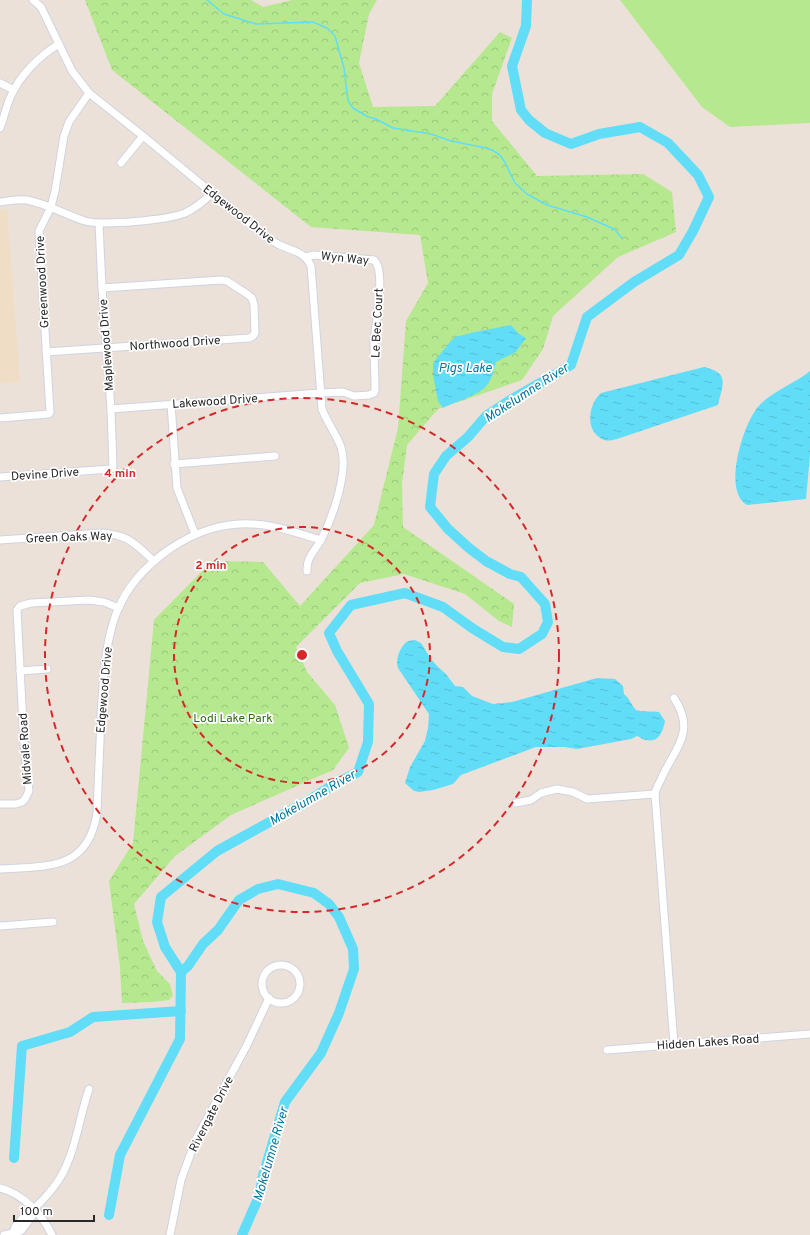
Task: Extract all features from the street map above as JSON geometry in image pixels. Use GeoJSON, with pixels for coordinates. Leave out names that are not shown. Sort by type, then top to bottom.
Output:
{"type":"FeatureCollection","features":[{"type":"Feature","properties":{"kind":"street","name":"Edgewood Drive"},"geometry":{"type":"LineString","coordinates":[[34,0],[41,7],[72,70],[89,92],[257,230],[275,243],[306,257]]}},
{"type":"Feature","properties":{"kind":"street"},"geometry":{"type":"LineString","coordinates":[[0,128],[14,90],[40,57],[58,44]]}},
{"type":"Feature","properties":{"kind":"street"},"geometry":{"type":"LineString","coordinates":[[0,83],[14,90]]}},
{"type":"Feature","properties":{"kind":"street","name":"Greenwood Drive"},"geometry":{"type":"LineString","coordinates":[[0,418],[49,414],[50,412],[39,236],[41,225],[50,207],[55,192],[64,136],[69,122],[89,92]]}},
{"type":"Feature","properties":{"kind":"street"},"geometry":{"type":"LineString","coordinates":[[121,163],[143,136]]}},
{"type":"Feature","properties":{"kind":"street"},"geometry":{"type":"LineString","coordinates":[[0,202],[27,200],[50,207],[87,222],[99,223],[161,219],[177,216],[198,206],[212,193]]}},
{"type":"Feature","properties":{"kind":"street","name":"Maplewood Drive"},"geometry":{"type":"LineString","coordinates":[[99,223],[102,288],[111,408],[113,467]]}},
{"type":"Feature","properties":{"kind":"street","name":"Wyn Way"},"geometry":{"type":"LineString","coordinates":[[306,257],[314,255],[374,260],[378,269]]}},
{"type":"Feature","properties":{"kind":"street"},"geometry":{"type":"LineString","coordinates":[[306,257],[311,266],[322,409],[326,421],[340,446],[344,467],[343,477],[329,525],[309,559],[307,571]]}},
{"type":"Feature","properties":{"kind":"street","name":"Le Bec Court"},"geometry":{"type":"LineString","coordinates":[[320,393],[343,392],[354,396],[369,395],[374,393],[375,325],[380,292],[378,269]]}},
{"type":"Feature","properties":{"kind":"street","name":"Northwood Drive"},"geometry":{"type":"LineString","coordinates":[[46,352],[249,338],[255,335],[254,305],[252,298],[227,282],[221,280],[102,288]]}},
{"type":"Feature","properties":{"kind":"street","name":"Lakewood Drive"},"geometry":{"type":"LineString","coordinates":[[111,408],[320,393]]}},
{"type":"Feature","properties":{"kind":"street"},"geometry":{"type":"LineString","coordinates":[[171,404],[176,488],[196,534]]}},
{"type":"Feature","properties":{"kind":"street"},"geometry":{"type":"LineString","coordinates":[[174,464],[275,456]]}},
{"type":"Feature","properties":{"kind":"street","name":"Devine Drive"},"geometry":{"type":"LineString","coordinates":[[0,477],[111,469],[113,467]]}},
{"type":"Feature","properties":{"kind":"street","name":"Edgewood Drive"},"geometry":{"type":"LineString","coordinates":[[0,870],[62,863],[69,860],[89,840],[95,824],[97,813],[105,664],[110,636],[119,608],[128,592],[142,573],[154,561],[172,548],[196,534],[221,526],[239,523],[260,524],[289,530],[321,540]]}},
{"type":"Feature","properties":{"kind":"street","name":"Green Oaks Way"},"geometry":{"type":"LineString","coordinates":[[0,540],[116,534],[127,538],[136,544],[154,561]]}},
{"type":"Feature","properties":{"kind":"street","name":"Midvale Road"},"geometry":{"type":"LineString","coordinates":[[0,804],[16,804],[22,802],[28,796],[16,613],[20,606],[89,600],[104,602],[119,608]]}},
{"type":"Feature","properties":{"kind":"street"},"geometry":{"type":"LineString","coordinates":[[20,671],[47,669]]}},
{"type":"Feature","properties":{"kind":"street"},"geometry":{"type":"LineString","coordinates":[[674,698],[680,707],[684,729],[682,739],[666,768],[655,794],[674,1044]]}},
{"type":"Feature","properties":{"kind":"street"},"geometry":{"type":"LineString","coordinates":[[516,803],[531,800],[541,793],[556,789],[573,792],[587,799],[655,794]]}},
{"type":"Feature","properties":{"kind":"street"},"geometry":{"type":"LineString","coordinates":[[0,926],[53,922]]}},
{"type":"Feature","properties":{"kind":"street"},"geometry":{"type":"LineString","coordinates":[[275,966],[289,966],[299,976],[301,984],[299,991],[289,1002],[275,1002],[269,998],[263,988],[262,982],[265,975],[275,966]]}},
{"type":"Feature","properties":{"kind":"street","name":"Rivergate Drive"},"geometry":{"type":"LineString","coordinates":[[170,1235],[181,1180],[196,1139],[247,1045],[269,998]]}},
{"type":"Feature","properties":{"kind":"street","name":"Hidden Lakes Road"},"geometry":{"type":"LineString","coordinates":[[607,1050],[810,1034]]}},
{"type":"Feature","properties":{"kind":"street"},"geometry":{"type":"LineString","coordinates":[[4,1235],[21,1231],[34,1209],[50,1193],[66,1167],[89,1089]]}},
{"type":"Feature","properties":{"kind":"street"},"geometry":{"type":"LineString","coordinates":[[0,1188],[13,1193],[34,1209],[42,1218],[52,1235]]}},
{"type":"Feature","properties":{"kind":"shaded area"},"geometry":{"type":"Polygon","coordinates":[[[7,209],[20,382],[0,383],[0,210],[7,209]]]}},
{"type":"Feature","properties":{"kind":"green space","name":"Lodi Lake Park"},"geometry":{"type":"Polygon","coordinates":[[[85,0],[251,0],[263,7],[292,0],[377,0],[369,14],[359,63],[373,107],[435,106],[500,32],[512,38],[492,94],[492,121],[537,176],[643,174],[672,192],[676,232],[618,257],[553,316],[543,349],[522,380],[438,409],[407,445],[402,484],[403,527],[514,604],[512,627],[499,621],[465,594],[404,574],[360,583],[296,647],[307,672],[335,705],[349,748],[333,770],[231,815],[175,856],[134,904],[143,941],[157,971],[170,984],[173,995],[169,1000],[151,1002],[122,1003],[120,967],[109,881],[133,843],[154,620],[212,561],[263,562],[300,606],[374,525],[398,428],[406,321],[428,283],[420,235],[311,227],[112,70],[85,0]]]}},
{"type":"Feature","properties":{"kind":"green space"},"geometry":{"type":"Polygon","coordinates":[[[620,0],[810,0],[810,123],[730,127],[702,107],[620,0]]]}},
{"type":"Feature","properties":{"kind":"water","name":"Pigs Lake"},"geometry":{"type":"Polygon","coordinates":[[[511,325],[518,333],[526,338],[516,352],[496,362],[493,374],[484,389],[443,408],[438,401],[433,375],[433,363],[449,343],[455,337],[511,325]]]}},
{"type":"Feature","properties":{"kind":"water"},"geometry":{"type":"Polygon","coordinates":[[[704,367],[712,369],[718,373],[723,380],[718,405],[617,439],[606,440],[596,435],[590,416],[594,403],[601,393],[704,367]]]}},
{"type":"Feature","properties":{"kind":"water"},"geometry":{"type":"Polygon","coordinates":[[[810,371],[810,455],[806,499],[747,505],[740,498],[736,486],[735,473],[737,458],[746,429],[757,408],[763,402],[810,371]]]}},
{"type":"Feature","properties":{"kind":"water"},"geometry":{"type":"Polygon","coordinates":[[[415,640],[421,643],[431,659],[446,674],[455,686],[463,687],[472,696],[493,704],[512,702],[597,678],[615,679],[623,686],[624,694],[636,710],[659,712],[665,721],[663,729],[660,735],[654,740],[644,740],[637,736],[631,739],[577,749],[564,747],[536,747],[461,775],[453,784],[433,790],[419,792],[414,791],[405,783],[410,767],[425,741],[429,714],[398,668],[397,661],[399,653],[405,643],[415,640]]]}},
{"type":"Feature","properties":{"kind":"waterway"},"geometry":{"type":"LineString","coordinates":[[207,0],[224,14],[256,24],[313,22],[327,28],[335,36],[344,68],[348,101],[353,108],[368,117],[376,119],[393,128],[431,134],[451,141],[492,150],[500,155],[515,183],[527,194],[547,205],[587,217],[614,229],[622,238]]}},
{"type":"Feature","properties":{"kind":"waterway","name":"Mokelumne River"},"geometry":{"type":"LineString","coordinates":[[242,1235],[260,1194],[262,1179],[285,1102],[321,1053],[339,1013],[354,969],[353,949],[339,917],[329,904],[314,893],[278,884],[258,889],[239,900],[218,930],[203,944],[188,966],[181,972],[165,947],[157,922],[161,897],[217,851],[358,772],[368,742],[369,704],[337,651],[329,633],[351,605],[405,593],[443,607],[472,628],[503,647],[519,649],[542,634],[548,622],[545,604],[521,577],[510,574],[486,561],[469,548],[448,529],[430,507],[434,474],[446,456],[468,437],[486,416],[512,399],[571,365],[587,317],[634,282],[679,255],[693,231],[709,197],[698,175],[668,143],[640,127],[599,134],[571,144],[545,133],[529,120],[521,110],[512,66],[526,26],[527,0]]}},
{"type":"Feature","properties":{"kind":"waterway"},"geometry":{"type":"LineString","coordinates":[[109,1215],[120,1155],[180,1039],[181,972]]}},
{"type":"Feature","properties":{"kind":"waterway"},"geometry":{"type":"LineString","coordinates":[[14,1158],[22,1046],[70,1032],[93,1017],[181,1011]]}}]}
